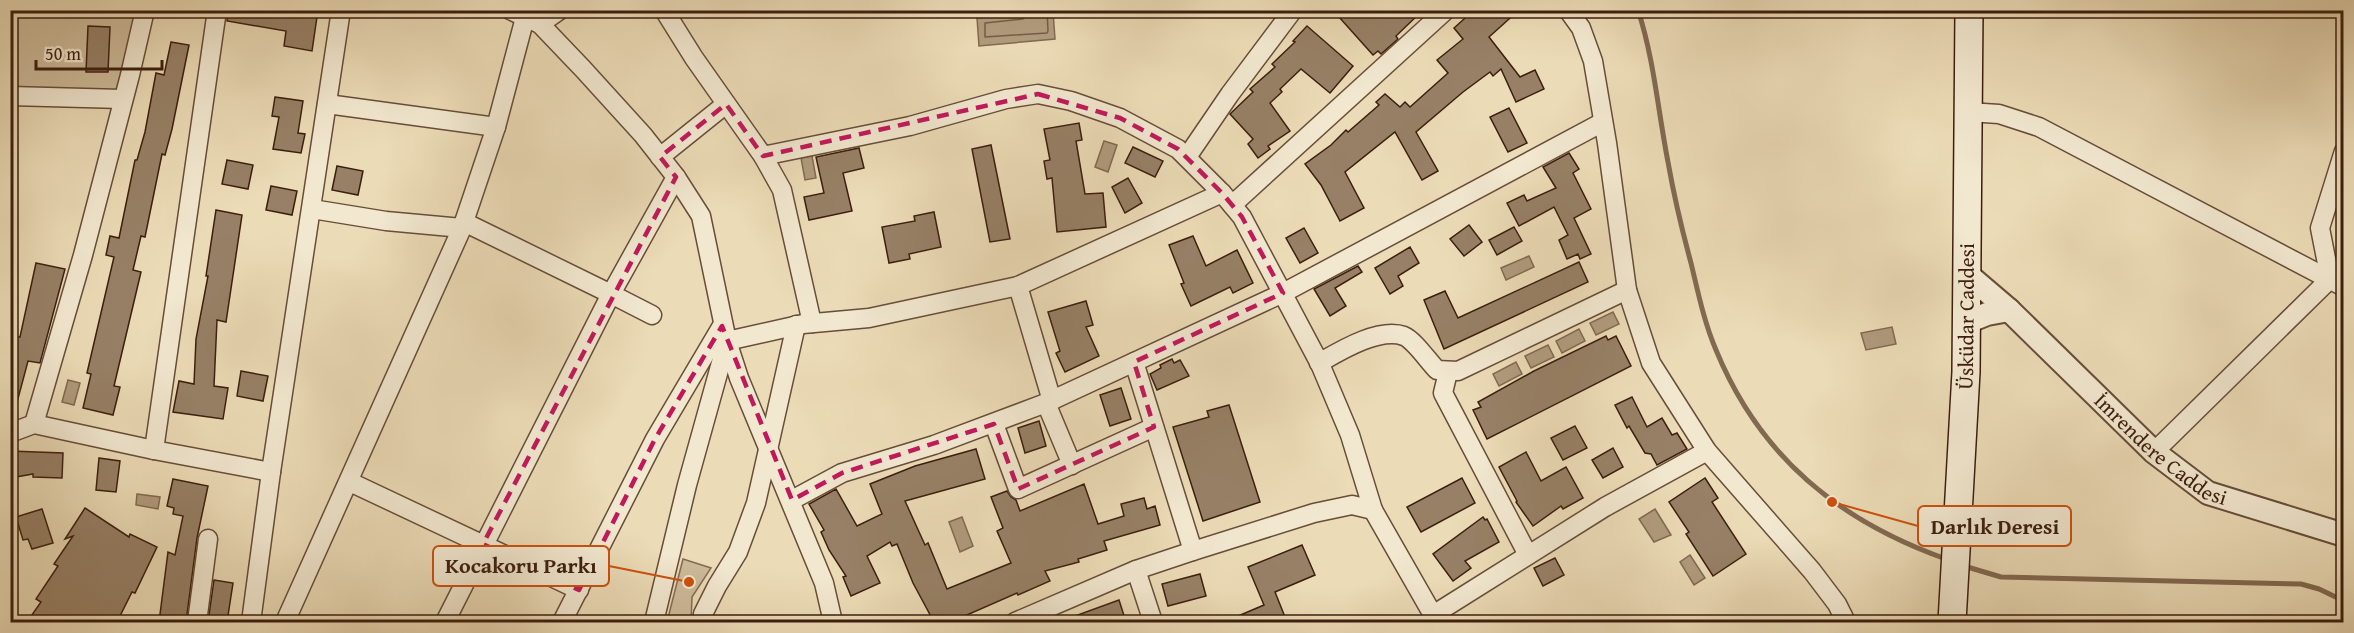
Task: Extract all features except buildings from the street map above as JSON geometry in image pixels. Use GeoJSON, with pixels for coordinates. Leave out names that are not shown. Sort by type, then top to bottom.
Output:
{"type":"FeatureCollection","features":[{"type":"Feature","properties":{"kind":"main road","name":"Üsküdar Caddesi"},"geometry":{"type":"LineString","coordinates":[[1952,622],[1966,372],[1969,10]]}},
{"type":"Feature","properties":{"kind":"street"},"geometry":{"type":"LineString","coordinates":[[34,424],[82,255],[145,10]]}},
{"type":"Feature","properties":{"kind":"street"},"geometry":{"type":"LineString","coordinates":[[154,450],[217,10]]}},
{"type":"Feature","properties":{"kind":"street"},"geometry":{"type":"LineString","coordinates":[[251,622],[271,472],[341,10]]}},
{"type":"Feature","properties":{"kind":"street"},"geometry":{"type":"LineString","coordinates":[[526,15],[560,10]]}},
{"type":"Feature","properties":{"kind":"street"},"geometry":{"type":"LineString","coordinates":[[664,10],[763,156],[782,190],[804,324],[767,447],[756,502],[738,552],[717,586],[703,614],[702,622]]}},
{"type":"Feature","properties":{"kind":"street"},"geometry":{"type":"LineString","coordinates":[[1187,157],[1230,94],[1293,10]]}},
{"type":"Feature","properties":{"kind":"street"},"geometry":{"type":"LineString","coordinates":[[725,332],[868,318],[1018,286],[1227,199],[1446,10]]}},
{"type":"Feature","properties":{"kind":"street"},"geometry":{"type":"LineString","coordinates":[[1568,10],[1581,28],[1593,61],[1627,290],[1651,363],[1707,452],[1820,580],[1837,603],[1846,622]]}},
{"type":"Feature","properties":{"kind":"street"},"geometry":{"type":"LineString","coordinates":[[285,622],[350,482],[463,225],[496,127],[526,15]]}},
{"type":"Feature","properties":{"kind":"street"},"geometry":{"type":"LineString","coordinates":[[526,15],[621,110],[676,177],[701,216],[725,332],[767,447],[824,583],[833,622]]}},
{"type":"Feature","properties":{"kind":"street"},"geometry":{"type":"LineString","coordinates":[[763,156],[910,126],[1006,99],[1038,94],[1071,101],[1120,118],[1179,149],[1242,217],[1283,292],[1319,363],[1350,435],[1373,510],[1435,619],[1528,555],[1605,507],[1707,452]]}},
{"type":"Feature","properties":{"kind":"street"},"geometry":{"type":"LineString","coordinates":[[10,96],[122,99]]}},
{"type":"Feature","properties":{"kind":"street"},"geometry":{"type":"LineString","coordinates":[[327,104],[496,127]]}},
{"type":"Feature","properties":{"kind":"street"},"geometry":{"type":"LineString","coordinates":[[660,157],[726,104]]}},
{"type":"Feature","properties":{"kind":"street"},"geometry":{"type":"LineString","coordinates":[[1968,112],[1999,114],[2039,127],[2337,283]]}},
{"type":"Feature","properties":{"kind":"street"},"geometry":{"type":"LineString","coordinates":[[759,487],[788,493],[842,473],[994,424],[1049,402],[1283,292],[1603,122]]}},
{"type":"Feature","properties":{"kind":"street"},"geometry":{"type":"LineString","coordinates":[[2337,283],[2320,228],[2343,151]]}},
{"type":"Feature","properties":{"kind":"street"},"geometry":{"type":"LineString","coordinates":[[445,622],[612,294],[676,177]]}},
{"type":"Feature","properties":{"kind":"street"},"geometry":{"type":"LineString","coordinates":[[312,209],[386,221],[463,225],[652,315]]}},
{"type":"Feature","properties":{"kind":"street","name":"İmrendere Caddesi"},"geometry":{"type":"LineString","coordinates":[[1968,275],[2009,310],[2154,452],[2208,493],[2343,535]]}},
{"type":"Feature","properties":{"kind":"street"},"geometry":{"type":"LineString","coordinates":[[2154,452],[2337,283]]}},
{"type":"Feature","properties":{"kind":"street"},"geometry":{"type":"LineString","coordinates":[[1018,286],[1049,402],[1072,465]]}},
{"type":"Feature","properties":{"kind":"street"},"geometry":{"type":"LineString","coordinates":[[1319,363],[1367,339],[1390,334],[1405,336],[1437,370],[1448,372],[1458,370],[1627,290]]}},
{"type":"Feature","properties":{"kind":"street"},"geometry":{"type":"LineString","coordinates":[[1967,322],[1987,314],[2009,310]]}},
{"type":"Feature","properties":{"kind":"street"},"geometry":{"type":"LineString","coordinates":[[562,622],[655,439],[725,332]]}},
{"type":"Feature","properties":{"kind":"street"},"geometry":{"type":"LineString","coordinates":[[654,622],[725,332]]}},
{"type":"Feature","properties":{"kind":"street"},"geometry":{"type":"LineString","coordinates":[[1134,362],[1193,550]]}},
{"type":"Feature","properties":{"kind":"street"},"geometry":{"type":"LineString","coordinates":[[1448,372],[1443,393],[1528,555]]}},
{"type":"Feature","properties":{"kind":"street"},"geometry":{"type":"LineString","coordinates":[[10,433],[34,424],[271,472]]}},
{"type":"Feature","properties":{"kind":"street"},"geometry":{"type":"LineString","coordinates":[[994,424],[1018,489],[1154,427]]}},
{"type":"Feature","properties":{"kind":"street"},"geometry":{"type":"LineString","coordinates":[[350,482],[579,590]]}},
{"type":"Feature","properties":{"kind":"street"},"geometry":{"type":"LineString","coordinates":[[1027,620],[1136,570],[1193,550],[1314,513],[1352,505],[1373,510]]}},
{"type":"Feature","properties":{"kind":"street"},"geometry":{"type":"LineString","coordinates":[[197,622],[208,539]]}},
{"type":"Feature","properties":{"kind":"street"},"geometry":{"type":"LineString","coordinates":[[1136,570],[1152,622]]}},
{"type":"Feature","properties":{"kind":"highlighted area"},"geometry":{"type":"Polygon","coordinates":[[[1038,94],[1120,118],[1178,149],[1222,193],[1242,217],[1283,293],[1134,362],[1154,427],[1018,489],[994,424],[842,473],[792,500],[722,326],[655,439],[579,590],[483,544],[676,177],[660,157],[726,104],[763,156],[1038,94]]]}},
{"type":"Feature","properties":{"kind":"shaded area"},"geometry":{"type":"Polygon","coordinates":[[[11,11],[145,11],[122,99],[11,96],[11,11]]]}},
{"type":"Feature","properties":{"kind":"shaded area"},"geometry":{"type":"Polygon","coordinates":[[[683,559],[711,568],[692,597],[691,622],[667,622],[683,559]]]}},
{"type":"Feature","properties":{"kind":"water"},"geometry":{"type":"Polygon","coordinates":[[[1053,11],[1055,39],[979,46],[977,18],[1053,11]]]}},
{"type":"Feature","properties":{"kind":"water"},"geometry":{"type":"Polygon","coordinates":[[[1104,141],[1117,145],[1108,172],[1095,167],[1104,141]]]}},
{"type":"Feature","properties":{"kind":"water"},"geometry":{"type":"Polygon","coordinates":[[[812,156],[816,178],[805,180],[801,158],[812,156]]]}},
{"type":"Feature","properties":{"kind":"water"},"geometry":{"type":"Polygon","coordinates":[[[1529,256],[1534,267],[1506,280],[1501,268],[1529,256]]]}},
{"type":"Feature","properties":{"kind":"water"},"geometry":{"type":"Polygon","coordinates":[[[1613,312],[1619,324],[1596,335],[1590,323],[1613,312]]]}},
{"type":"Feature","properties":{"kind":"water"},"geometry":{"type":"Polygon","coordinates":[[[1892,327],[1896,344],[1866,350],[1861,333],[1892,327]]]}},
{"type":"Feature","properties":{"kind":"water"},"geometry":{"type":"Polygon","coordinates":[[[1579,329],[1585,341],[1562,353],[1556,341],[1579,329]]]}},
{"type":"Feature","properties":{"kind":"water"},"geometry":{"type":"Polygon","coordinates":[[[1548,345],[1554,357],[1531,368],[1525,356],[1548,345]]]}},
{"type":"Feature","properties":{"kind":"water"},"geometry":{"type":"Polygon","coordinates":[[[1516,362],[1522,374],[1499,386],[1493,374],[1516,362]]]}},
{"type":"Feature","properties":{"kind":"water"},"geometry":{"type":"Polygon","coordinates":[[[68,380],[80,383],[74,405],[62,402],[68,380]]]}},
{"type":"Feature","properties":{"kind":"water"},"geometry":{"type":"Polygon","coordinates":[[[137,494],[160,497],[158,509],[136,505],[137,494]]]}},
{"type":"Feature","properties":{"kind":"water"},"geometry":{"type":"Polygon","coordinates":[[[1655,509],[1671,535],[1654,542],[1639,519],[1655,509]]]}},
{"type":"Feature","properties":{"kind":"water"},"geometry":{"type":"Polygon","coordinates":[[[962,517],[973,546],[960,552],[949,522],[962,517]]]}},
{"type":"Feature","properties":{"kind":"water"},"geometry":{"type":"Polygon","coordinates":[[[1690,555],[1705,578],[1694,585],[1680,562],[1690,555]]]}},
{"type":"Feature","properties":{"kind":"waterway"},"geometry":{"type":"LineString","coordinates":[[1638,10],[1652,66],[1676,200],[1699,296],[1716,350],[1734,388],[1755,422],[1780,453],[1807,480],[1838,504],[1871,525],[1946,559]]}},
{"type":"Feature","properties":{"kind":"waterway"},"geometry":{"type":"LineString","coordinates":[[1964,566],[2001,577],[2301,584],[2319,589],[2344,601]]}},
{"type":"Feature","properties":{"kind":"place","name":"Darlık Deresi"},"geometry":{"type":"Point","coordinates":[1832,502]}},
{"type":"Feature","properties":{"kind":"place","name":"Kocakoru Parkı"},"geometry":{"type":"Point","coordinates":[689,582]}}]}
